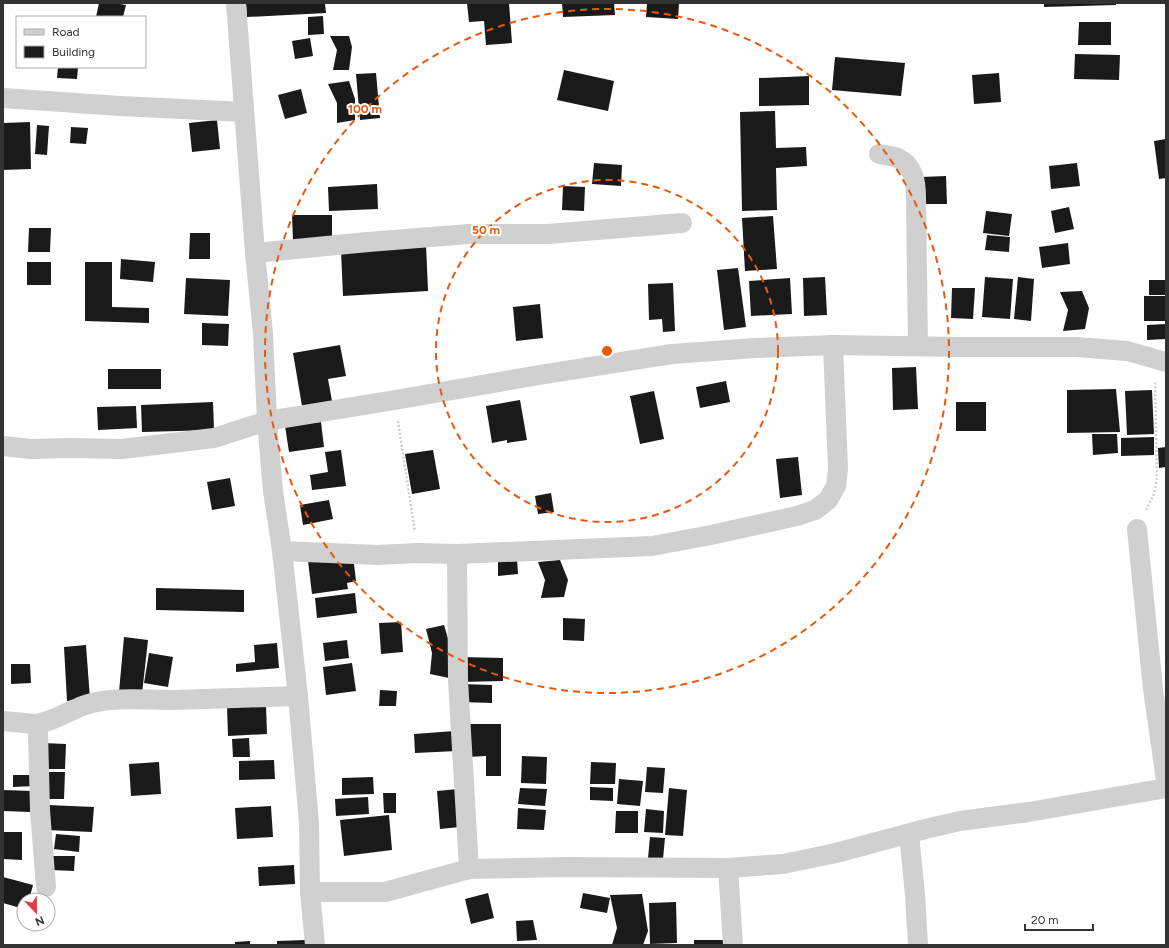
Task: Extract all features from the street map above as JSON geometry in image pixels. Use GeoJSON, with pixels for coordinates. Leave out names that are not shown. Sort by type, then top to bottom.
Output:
{"type":"FeatureCollection","features":[{"type":"Feature","properties":{"kind":"street"},"geometry":{"type":"LineString","coordinates":[[236,3],[255,253],[263,333],[273,491],[282,550],[298,696],[309,823],[310,892],[315,945]]}},
{"type":"Feature","properties":{"kind":"street"},"geometry":{"type":"LineString","coordinates":[[3,98],[120,106],[244,112]]}},
{"type":"Feature","properties":{"kind":"street"},"geometry":{"type":"LineString","coordinates":[[879,154],[898,158],[908,165],[914,175],[916,192],[918,346]]}},
{"type":"Feature","properties":{"kind":"street"},"geometry":{"type":"LineString","coordinates":[[255,253],[469,234],[548,234],[682,223]]}},
{"type":"Feature","properties":{"kind":"street"},"geometry":{"type":"LineString","coordinates":[[282,550],[377,555],[418,553],[457,554],[652,546],[797,516],[815,510],[828,500],[836,486],[838,470],[833,345]]}},
{"type":"Feature","properties":{"kind":"street"},"geometry":{"type":"LineString","coordinates":[[3,446],[31,449],[122,449],[214,438],[268,421],[672,354],[755,348],[833,345],[1077,347],[1127,351],[1161,360]]}},
{"type":"Feature","properties":{"kind":"street"},"geometry":{"type":"LineString","coordinates":[[1138,529],[1153,689],[1166,780]]}},
{"type":"Feature","properties":{"kind":"street"},"geometry":{"type":"LineString","coordinates":[[457,554],[458,680],[469,869]]}},
{"type":"Feature","properties":{"kind":"street"},"geometry":{"type":"LineString","coordinates":[[3,721],[35,724],[46,723],[81,706],[110,700],[298,696]]}},
{"type":"Feature","properties":{"kind":"street"},"geometry":{"type":"LineString","coordinates":[[35,724],[38,732],[40,810],[46,887]]}},
{"type":"Feature","properties":{"kind":"street"},"geometry":{"type":"LineString","coordinates":[[310,892],[385,892],[469,869],[565,867],[728,868],[783,864],[836,853],[960,821],[1029,812],[1166,788]]}},
{"type":"Feature","properties":{"kind":"street"},"geometry":{"type":"LineString","coordinates":[[909,834],[918,945]]}},
{"type":"Feature","properties":{"kind":"street"},"geometry":{"type":"LineString","coordinates":[[728,868],[733,945]]}},
{"type":"Feature","properties":{"kind":"path"},"geometry":{"type":"LineString","coordinates":[[1138,529],[1140,520],[1154,494],[1157,478],[1161,360]]}},
{"type":"Feature","properties":{"kind":"path"},"geometry":{"type":"LineString","coordinates":[[395,400],[418,553]]}},
{"type":"Feature","properties":{"kind":"building"},"geometry":{"type":"Polygon","coordinates":[[[99,3],[126,5],[123,16],[96,16],[99,3]]]}},
{"type":"Feature","properties":{"kind":"building"},"geometry":{"type":"Polygon","coordinates":[[[246,3],[325,3],[326,13],[247,17],[246,3]]]}},
{"type":"Feature","properties":{"kind":"building"},"geometry":{"type":"Polygon","coordinates":[[[467,3],[509,3],[512,43],[486,45],[484,21],[469,22],[467,3]]]}},
{"type":"Feature","properties":{"kind":"building"},"geometry":{"type":"Polygon","coordinates":[[[562,3],[614,3],[615,15],[563,17],[562,3]]]}},
{"type":"Feature","properties":{"kind":"building"},"geometry":{"type":"Polygon","coordinates":[[[647,3],[679,3],[678,19],[646,17],[647,3]]]}},
{"type":"Feature","properties":{"kind":"building"},"geometry":{"type":"Polygon","coordinates":[[[1044,3],[1116,3],[1116,5],[1044,7],[1044,3]]]}},
{"type":"Feature","properties":{"kind":"building"},"geometry":{"type":"Polygon","coordinates":[[[323,16],[324,34],[308,35],[308,17],[323,16]]]}},
{"type":"Feature","properties":{"kind":"building"},"geometry":{"type":"Polygon","coordinates":[[[1079,22],[1111,22],[1111,45],[1078,45],[1079,22]]]}},
{"type":"Feature","properties":{"kind":"building"},"geometry":{"type":"Polygon","coordinates":[[[330,36],[349,36],[352,47],[349,70],[333,70],[337,50],[330,36]]]}},
{"type":"Feature","properties":{"kind":"building"},"geometry":{"type":"Polygon","coordinates":[[[310,38],[313,56],[295,59],[292,41],[310,38]]]}},
{"type":"Feature","properties":{"kind":"building"},"geometry":{"type":"Polygon","coordinates":[[[1075,54],[1120,55],[1119,80],[1074,79],[1075,54]]]}},
{"type":"Feature","properties":{"kind":"building"},"geometry":{"type":"Polygon","coordinates":[[[835,57],[905,63],[901,96],[832,90],[835,57]]]}},
{"type":"Feature","properties":{"kind":"building"},"geometry":{"type":"Polygon","coordinates":[[[58,68],[78,68],[77,79],[57,78],[58,68]]]}},
{"type":"Feature","properties":{"kind":"building"},"geometry":{"type":"Polygon","coordinates":[[[564,70],[614,81],[608,111],[557,100],[564,70]]]}},
{"type":"Feature","properties":{"kind":"building"},"geometry":{"type":"Polygon","coordinates":[[[376,73],[380,118],[360,120],[356,74],[376,73]]]}},
{"type":"Feature","properties":{"kind":"building"},"geometry":{"type":"Polygon","coordinates":[[[999,73],[1001,102],[974,104],[972,75],[999,73]]]}},
{"type":"Feature","properties":{"kind":"building"},"geometry":{"type":"Polygon","coordinates":[[[809,76],[809,105],[759,106],[759,78],[809,76]]]}},
{"type":"Feature","properties":{"kind":"building"},"geometry":{"type":"Polygon","coordinates":[[[349,81],[355,99],[355,120],[337,123],[337,103],[328,84],[349,81]]]}},
{"type":"Feature","properties":{"kind":"building"},"geometry":{"type":"Polygon","coordinates":[[[301,89],[307,113],[285,119],[278,95],[301,89]]]}},
{"type":"Feature","properties":{"kind":"building"},"geometry":{"type":"Polygon","coordinates":[[[775,111],[776,148],[806,147],[807,166],[776,168],[777,210],[742,211],[740,112],[775,111]]]}},
{"type":"Feature","properties":{"kind":"building"},"geometry":{"type":"Polygon","coordinates":[[[217,120],[220,149],[192,152],[189,123],[217,120]]]}},
{"type":"Feature","properties":{"kind":"building"},"geometry":{"type":"Polygon","coordinates":[[[30,122],[31,169],[3,170],[3,123],[30,122]]]}},
{"type":"Feature","properties":{"kind":"building"},"geometry":{"type":"Polygon","coordinates":[[[37,125],[49,126],[47,155],[35,154],[37,125]]]}},
{"type":"Feature","properties":{"kind":"building"},"geometry":{"type":"Polygon","coordinates":[[[71,127],[88,128],[86,144],[70,143],[71,127]]]}},
{"type":"Feature","properties":{"kind":"building"},"geometry":{"type":"Polygon","coordinates":[[[1166,139],[1166,178],[1159,179],[1154,141],[1166,139]]]}},
{"type":"Feature","properties":{"kind":"building"},"geometry":{"type":"Polygon","coordinates":[[[594,163],[622,165],[621,186],[592,184],[594,163]]]}},
{"type":"Feature","properties":{"kind":"building"},"geometry":{"type":"Polygon","coordinates":[[[1077,163],[1080,186],[1051,189],[1049,166],[1077,163]]]}},
{"type":"Feature","properties":{"kind":"building"},"geometry":{"type":"Polygon","coordinates":[[[946,176],[947,204],[921,204],[921,177],[946,176]]]}},
{"type":"Feature","properties":{"kind":"building"},"geometry":{"type":"Polygon","coordinates":[[[377,184],[378,209],[329,211],[328,187],[377,184]]]}},
{"type":"Feature","properties":{"kind":"building"},"geometry":{"type":"Polygon","coordinates":[[[563,186],[585,187],[584,211],[562,210],[563,186]]]}},
{"type":"Feature","properties":{"kind":"building"},"geometry":{"type":"Polygon","coordinates":[[[1069,207],[1074,229],[1055,233],[1051,211],[1069,207]]]}},
{"type":"Feature","properties":{"kind":"building"},"geometry":{"type":"Polygon","coordinates":[[[986,211],[1012,214],[1009,236],[983,233],[986,211]]]}},
{"type":"Feature","properties":{"kind":"building"},"geometry":{"type":"Polygon","coordinates":[[[292,215],[332,215],[332,241],[293,241],[292,215]]]}},
{"type":"Feature","properties":{"kind":"building"},"geometry":{"type":"Polygon","coordinates":[[[773,216],[777,269],[745,271],[742,218],[773,216]]]}},
{"type":"Feature","properties":{"kind":"building"},"geometry":{"type":"Polygon","coordinates":[[[29,228],[51,228],[50,252],[28,252],[29,228]]]}},
{"type":"Feature","properties":{"kind":"building"},"geometry":{"type":"Polygon","coordinates":[[[190,233],[210,233],[210,259],[189,259],[190,233]]]}},
{"type":"Feature","properties":{"kind":"building"},"geometry":{"type":"Polygon","coordinates":[[[987,235],[1010,237],[1009,252],[985,250],[987,235]]]}},
{"type":"Feature","properties":{"kind":"building"},"geometry":{"type":"Polygon","coordinates":[[[1068,243],[1070,264],[1042,268],[1039,247],[1068,243]]]}},
{"type":"Feature","properties":{"kind":"building"},"geometry":{"type":"Polygon","coordinates":[[[426,244],[428,291],[343,296],[341,250],[426,244]]]}},
{"type":"Feature","properties":{"kind":"building"},"geometry":{"type":"Polygon","coordinates":[[[121,259],[155,262],[153,282],[120,279],[121,259]]]}},
{"type":"Feature","properties":{"kind":"building"},"geometry":{"type":"Polygon","coordinates":[[[27,262],[51,262],[51,285],[27,285],[27,262]]]}},
{"type":"Feature","properties":{"kind":"building"},"geometry":{"type":"Polygon","coordinates":[[[85,262],[112,262],[112,307],[149,308],[149,323],[85,321],[85,262]]]}},
{"type":"Feature","properties":{"kind":"building"},"geometry":{"type":"Polygon","coordinates":[[[738,268],[746,327],[724,330],[717,270],[738,268]]]}},
{"type":"Feature","properties":{"kind":"building"},"geometry":{"type":"Polygon","coordinates":[[[825,277],[827,315],[804,316],[803,278],[825,277]]]}},
{"type":"Feature","properties":{"kind":"building"},"geometry":{"type":"Polygon","coordinates":[[[985,277],[1013,279],[1010,319],[982,317],[985,277]]]}},
{"type":"Feature","properties":{"kind":"building"},"geometry":{"type":"Polygon","coordinates":[[[1018,277],[1034,279],[1031,321],[1014,319],[1018,277]]]}},
{"type":"Feature","properties":{"kind":"building"},"geometry":{"type":"Polygon","coordinates":[[[186,278],[230,280],[228,316],[184,314],[186,278]]]}},
{"type":"Feature","properties":{"kind":"building"},"geometry":{"type":"Polygon","coordinates":[[[790,278],[792,314],[751,316],[749,281],[790,278]]]}},
{"type":"Feature","properties":{"kind":"building"},"geometry":{"type":"Polygon","coordinates":[[[1149,280],[1166,280],[1166,295],[1149,295],[1149,280]]]}},
{"type":"Feature","properties":{"kind":"building"},"geometry":{"type":"Polygon","coordinates":[[[673,283],[675,331],[663,332],[662,319],[649,320],[648,284],[673,283]]]}},
{"type":"Feature","properties":{"kind":"building"},"geometry":{"type":"Polygon","coordinates":[[[952,288],[975,288],[973,319],[951,318],[952,288]]]}},
{"type":"Feature","properties":{"kind":"building"},"geometry":{"type":"Polygon","coordinates":[[[1082,291],[1089,308],[1085,329],[1063,331],[1068,310],[1060,292],[1082,291]]]}},
{"type":"Feature","properties":{"kind":"building"},"geometry":{"type":"Polygon","coordinates":[[[1144,296],[1166,296],[1166,321],[1144,321],[1144,296]]]}},
{"type":"Feature","properties":{"kind":"building"},"geometry":{"type":"Polygon","coordinates":[[[540,304],[543,338],[516,341],[513,307],[540,304]]]}},
{"type":"Feature","properties":{"kind":"building"},"geometry":{"type":"Polygon","coordinates":[[[202,323],[229,324],[228,346],[202,345],[202,323]]]}},
{"type":"Feature","properties":{"kind":"building"},"geometry":{"type":"Polygon","coordinates":[[[1166,324],[1166,339],[1147,340],[1147,325],[1166,324]]]}},
{"type":"Feature","properties":{"kind":"building"},"geometry":{"type":"Polygon","coordinates":[[[340,345],[346,376],[328,379],[332,401],[302,406],[293,353],[340,345]]]}},
{"type":"Feature","properties":{"kind":"building"},"geometry":{"type":"Polygon","coordinates":[[[916,367],[918,409],[893,410],[892,368],[916,367]]]}},
{"type":"Feature","properties":{"kind":"building"},"geometry":{"type":"Polygon","coordinates":[[[108,369],[161,369],[161,389],[108,389],[108,369]]]}},
{"type":"Feature","properties":{"kind":"building"},"geometry":{"type":"Polygon","coordinates":[[[726,381],[730,402],[700,408],[696,387],[726,381]]]}},
{"type":"Feature","properties":{"kind":"building"},"geometry":{"type":"Polygon","coordinates":[[[1116,389],[1120,432],[1067,433],[1067,390],[1116,389]]]}},
{"type":"Feature","properties":{"kind":"building"},"geometry":{"type":"Polygon","coordinates":[[[1152,390],[1154,434],[1127,435],[1125,391],[1152,390]]]}},
{"type":"Feature","properties":{"kind":"building"},"geometry":{"type":"Polygon","coordinates":[[[654,391],[664,439],[640,444],[630,396],[654,391]]]}},
{"type":"Feature","properties":{"kind":"building"},"geometry":{"type":"Polygon","coordinates":[[[520,400],[527,440],[507,443],[507,440],[492,443],[486,406],[520,400]]]}},
{"type":"Feature","properties":{"kind":"building"},"geometry":{"type":"Polygon","coordinates":[[[213,402],[214,430],[142,432],[141,405],[213,402]]]}},
{"type":"Feature","properties":{"kind":"building"},"geometry":{"type":"Polygon","coordinates":[[[956,402],[986,402],[986,431],[956,431],[956,402]]]}},
{"type":"Feature","properties":{"kind":"building"},"geometry":{"type":"Polygon","coordinates":[[[136,406],[137,428],[98,430],[97,407],[136,406]]]}},
{"type":"Feature","properties":{"kind":"building"},"geometry":{"type":"Polygon","coordinates":[[[321,422],[324,447],[289,452],[285,426],[321,422]]]}},
{"type":"Feature","properties":{"kind":"building"},"geometry":{"type":"Polygon","coordinates":[[[1092,434],[1117,434],[1118,453],[1093,455],[1092,434]]]}},
{"type":"Feature","properties":{"kind":"building"},"geometry":{"type":"Polygon","coordinates":[[[1154,437],[1154,455],[1121,456],[1121,438],[1154,437]]]}},
{"type":"Feature","properties":{"kind":"building"},"geometry":{"type":"Polygon","coordinates":[[[1166,447],[1166,467],[1159,468],[1158,448],[1166,447]]]}},
{"type":"Feature","properties":{"kind":"building"},"geometry":{"type":"Polygon","coordinates":[[[341,450],[346,486],[312,490],[310,475],[328,472],[325,452],[341,450]]]}},
{"type":"Feature","properties":{"kind":"building"},"geometry":{"type":"Polygon","coordinates":[[[433,450],[440,489],[412,494],[405,454],[433,450]]]}},
{"type":"Feature","properties":{"kind":"building"},"geometry":{"type":"Polygon","coordinates":[[[798,457],[802,495],[780,498],[776,459],[798,457]]]}},
{"type":"Feature","properties":{"kind":"building"},"geometry":{"type":"Polygon","coordinates":[[[230,478],[235,506],[212,510],[207,482],[230,478]]]}},
{"type":"Feature","properties":{"kind":"building"},"geometry":{"type":"Polygon","coordinates":[[[551,493],[554,512],[538,514],[535,496],[551,493]]]}},
{"type":"Feature","properties":{"kind":"building"},"geometry":{"type":"Polygon","coordinates":[[[329,500],[333,519],[303,525],[300,505],[329,500]]]}},
{"type":"Feature","properties":{"kind":"building"},"geometry":{"type":"Polygon","coordinates":[[[353,555],[356,581],[347,583],[348,589],[312,594],[308,561],[353,555]]]}},
{"type":"Feature","properties":{"kind":"building"},"geometry":{"type":"Polygon","coordinates":[[[517,559],[518,574],[498,576],[498,561],[517,559]]]}},
{"type":"Feature","properties":{"kind":"building"},"geometry":{"type":"Polygon","coordinates":[[[560,560],[568,580],[564,597],[541,598],[545,580],[538,562],[560,560]]]}},
{"type":"Feature","properties":{"kind":"building"},"geometry":{"type":"Polygon","coordinates":[[[156,588],[244,590],[244,612],[156,610],[156,588]]]}},
{"type":"Feature","properties":{"kind":"building"},"geometry":{"type":"Polygon","coordinates":[[[355,593],[357,613],[317,618],[315,598],[355,593]]]}},
{"type":"Feature","properties":{"kind":"building"},"geometry":{"type":"Polygon","coordinates":[[[563,618],[585,619],[584,641],[563,640],[563,618]]]}},
{"type":"Feature","properties":{"kind":"building"},"geometry":{"type":"Polygon","coordinates":[[[401,622],[403,652],[381,654],[379,623],[401,622]]]}},
{"type":"Feature","properties":{"kind":"building"},"geometry":{"type":"Polygon","coordinates":[[[444,625],[452,652],[449,678],[430,674],[432,653],[426,629],[444,625]]]}},
{"type":"Feature","properties":{"kind":"building"},"geometry":{"type":"Polygon","coordinates":[[[124,637],[148,640],[142,694],[119,692],[124,637]]]}},
{"type":"Feature","properties":{"kind":"building"},"geometry":{"type":"Polygon","coordinates":[[[347,640],[349,658],[325,661],[323,643],[347,640]]]}},
{"type":"Feature","properties":{"kind":"building"},"geometry":{"type":"Polygon","coordinates":[[[277,643],[279,668],[236,672],[236,664],[255,662],[254,645],[277,643]]]}},
{"type":"Feature","properties":{"kind":"building"},"geometry":{"type":"Polygon","coordinates":[[[86,645],[90,699],[67,701],[64,647],[86,645]]]}},
{"type":"Feature","properties":{"kind":"building"},"geometry":{"type":"Polygon","coordinates":[[[149,653],[173,657],[168,687],[144,683],[149,653]]]}},
{"type":"Feature","properties":{"kind":"building"},"geometry":{"type":"Polygon","coordinates":[[[461,657],[503,658],[503,681],[461,682],[461,657]]]}},
{"type":"Feature","properties":{"kind":"building"},"geometry":{"type":"Polygon","coordinates":[[[352,663],[356,691],[326,695],[323,667],[352,663]]]}},
{"type":"Feature","properties":{"kind":"building"},"geometry":{"type":"Polygon","coordinates":[[[11,664],[30,664],[31,683],[11,684],[11,664]]]}},
{"type":"Feature","properties":{"kind":"building"},"geometry":{"type":"Polygon","coordinates":[[[461,684],[492,685],[492,703],[460,702],[461,684]]]}},
{"type":"Feature","properties":{"kind":"building"},"geometry":{"type":"Polygon","coordinates":[[[380,690],[397,691],[396,706],[379,706],[380,690]]]}},
{"type":"Feature","properties":{"kind":"building"},"geometry":{"type":"Polygon","coordinates":[[[266,705],[267,734],[228,736],[227,707],[266,705]]]}},
{"type":"Feature","properties":{"kind":"building"},"geometry":{"type":"Polygon","coordinates":[[[468,724],[501,724],[501,776],[486,776],[486,756],[468,757],[468,724]]]}},
{"type":"Feature","properties":{"kind":"building"},"geometry":{"type":"Polygon","coordinates":[[[455,731],[457,751],[415,753],[414,734],[455,731]]]}},
{"type":"Feature","properties":{"kind":"building"},"geometry":{"type":"Polygon","coordinates":[[[249,738],[250,757],[233,757],[232,739],[249,738]]]}},
{"type":"Feature","properties":{"kind":"building"},"geometry":{"type":"Polygon","coordinates":[[[43,743],[66,744],[65,769],[43,769],[43,743]]]}},
{"type":"Feature","properties":{"kind":"building"},"geometry":{"type":"Polygon","coordinates":[[[522,756],[547,757],[546,784],[521,783],[522,756]]]}},
{"type":"Feature","properties":{"kind":"building"},"geometry":{"type":"Polygon","coordinates":[[[274,760],[275,779],[239,780],[239,761],[274,760]]]}},
{"type":"Feature","properties":{"kind":"building"},"geometry":{"type":"Polygon","coordinates":[[[159,762],[161,794],[131,796],[129,764],[159,762]]]}},
{"type":"Feature","properties":{"kind":"building"},"geometry":{"type":"Polygon","coordinates":[[[591,762],[616,763],[615,784],[590,784],[591,762]]]}},
{"type":"Feature","properties":{"kind":"building"},"geometry":{"type":"Polygon","coordinates":[[[647,767],[665,768],[663,793],[645,792],[647,767]]]}},
{"type":"Feature","properties":{"kind":"building"},"geometry":{"type":"Polygon","coordinates":[[[43,772],[65,772],[64,799],[42,799],[43,772]]]}},
{"type":"Feature","properties":{"kind":"building"},"geometry":{"type":"Polygon","coordinates":[[[13,775],[35,775],[35,786],[13,787],[13,775]]]}},
{"type":"Feature","properties":{"kind":"building"},"geometry":{"type":"Polygon","coordinates":[[[373,777],[374,794],[342,795],[342,778],[373,777]]]}},
{"type":"Feature","properties":{"kind":"building"},"geometry":{"type":"Polygon","coordinates":[[[619,779],[643,781],[640,806],[617,804],[619,779]]]}},
{"type":"Feature","properties":{"kind":"building"},"geometry":{"type":"Polygon","coordinates":[[[590,787],[613,788],[613,801],[590,800],[590,787]]]}},
{"type":"Feature","properties":{"kind":"building"},"geometry":{"type":"Polygon","coordinates":[[[520,788],[547,789],[545,806],[518,804],[520,788]]]}},
{"type":"Feature","properties":{"kind":"building"},"geometry":{"type":"Polygon","coordinates":[[[669,788],[687,790],[683,836],[665,835],[669,788]]]}},
{"type":"Feature","properties":{"kind":"building"},"geometry":{"type":"Polygon","coordinates":[[[458,789],[460,827],[440,829],[437,791],[458,789]]]}},
{"type":"Feature","properties":{"kind":"building"},"geometry":{"type":"Polygon","coordinates":[[[3,790],[32,791],[31,812],[3,811],[3,790]]]}},
{"type":"Feature","properties":{"kind":"building"},"geometry":{"type":"Polygon","coordinates":[[[383,793],[396,793],[396,813],[384,813],[383,793]]]}},
{"type":"Feature","properties":{"kind":"building"},"geometry":{"type":"Polygon","coordinates":[[[368,797],[369,814],[336,816],[335,799],[368,797]]]}},
{"type":"Feature","properties":{"kind":"building"},"geometry":{"type":"Polygon","coordinates":[[[48,805],[94,807],[92,832],[46,830],[48,805]]]}},
{"type":"Feature","properties":{"kind":"building"},"geometry":{"type":"Polygon","coordinates":[[[271,806],[273,837],[237,839],[235,808],[271,806]]]}},
{"type":"Feature","properties":{"kind":"building"},"geometry":{"type":"Polygon","coordinates":[[[518,808],[546,810],[544,830],[517,829],[518,808]]]}},
{"type":"Feature","properties":{"kind":"building"},"geometry":{"type":"Polygon","coordinates":[[[646,809],[664,811],[663,833],[644,832],[646,809]]]}},
{"type":"Feature","properties":{"kind":"building"},"geometry":{"type":"Polygon","coordinates":[[[616,811],[638,811],[638,833],[615,833],[616,811]]]}},
{"type":"Feature","properties":{"kind":"building"},"geometry":{"type":"Polygon","coordinates":[[[389,815],[392,850],[344,856],[340,820],[389,815]]]}},
{"type":"Feature","properties":{"kind":"building"},"geometry":{"type":"Polygon","coordinates":[[[3,832],[22,832],[22,860],[3,859],[3,832]]]}},
{"type":"Feature","properties":{"kind":"building"},"geometry":{"type":"Polygon","coordinates":[[[56,834],[80,836],[79,852],[54,849],[56,834]]]}},
{"type":"Feature","properties":{"kind":"building"},"geometry":{"type":"Polygon","coordinates":[[[650,837],[665,838],[663,859],[648,858],[650,837]]]}},
{"type":"Feature","properties":{"kind":"building"},"geometry":{"type":"Polygon","coordinates":[[[52,856],[75,856],[74,871],[51,870],[52,856]]]}},
{"type":"Feature","properties":{"kind":"building"},"geometry":{"type":"Polygon","coordinates":[[[294,865],[295,884],[259,886],[258,867],[294,865]]]}},
{"type":"Feature","properties":{"kind":"building"},"geometry":{"type":"Polygon","coordinates":[[[3,877],[33,885],[31,892],[16,892],[16,907],[3,903],[3,877]]]}},
{"type":"Feature","properties":{"kind":"building"},"geometry":{"type":"Polygon","coordinates":[[[488,893],[494,918],[471,924],[465,899],[488,893]]]}},
{"type":"Feature","properties":{"kind":"building"},"geometry":{"type":"Polygon","coordinates":[[[583,893],[610,898],[607,913],[580,908],[583,893]]]}},
{"type":"Feature","properties":{"kind":"building"},"geometry":{"type":"Polygon","coordinates":[[[642,894],[648,931],[643,945],[612,945],[617,928],[610,895],[642,894]]]}},
{"type":"Feature","properties":{"kind":"building"},"geometry":{"type":"Polygon","coordinates":[[[676,902],[677,943],[650,944],[649,903],[676,902]]]}},
{"type":"Feature","properties":{"kind":"building"},"geometry":{"type":"Polygon","coordinates":[[[533,920],[537,940],[517,941],[516,921],[533,920]]]}},
{"type":"Feature","properties":{"kind":"building"},"geometry":{"type":"Polygon","coordinates":[[[305,940],[305,945],[277,945],[277,941],[305,940]]]}},
{"type":"Feature","properties":{"kind":"building"},"geometry":{"type":"Polygon","coordinates":[[[694,940],[725,940],[725,945],[694,945],[694,940]]]}},
{"type":"Feature","properties":{"kind":"building"},"geometry":{"type":"Polygon","coordinates":[[[250,941],[250,945],[235,945],[235,942],[250,941]]]}}]}
